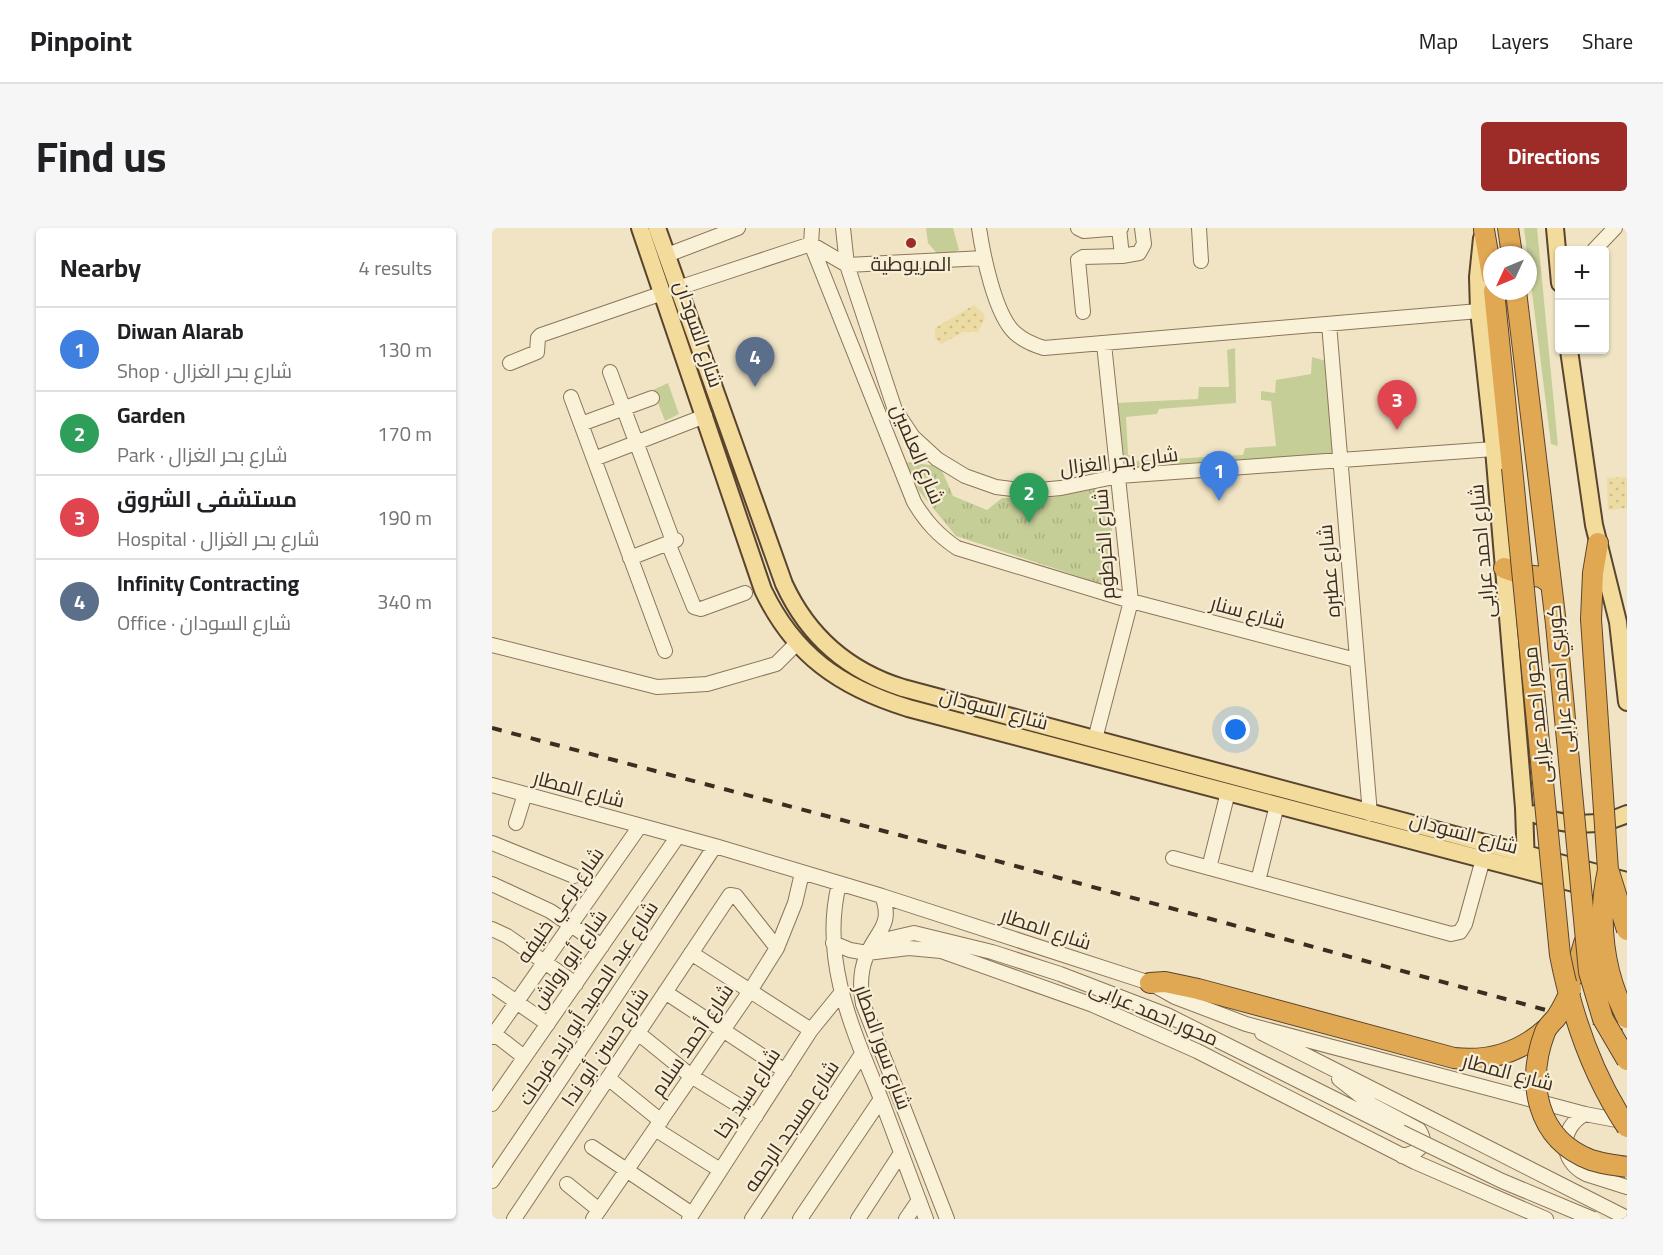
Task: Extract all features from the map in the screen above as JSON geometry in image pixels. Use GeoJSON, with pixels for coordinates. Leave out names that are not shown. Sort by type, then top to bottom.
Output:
{"type":"FeatureCollection","features":[{"type":"Feature","properties":{"kind":"highway"},"geometry":{"type":"LineString","coordinates":[[1508,228],[1511,246]]}},
{"type":"Feature","properties":{"kind":"highway"},"geometry":{"type":"LineString","coordinates":[[1485,229],[1488,246]]}},
{"type":"Feature","properties":{"kind":"highway","name":"محور احمد عرابى"},"geometry":{"type":"LineString","coordinates":[[1495,300],[1560,955],[1570,1000],[1586,1048],[1607,1094],[1627,1124]]}},
{"type":"Feature","properties":{"kind":"highway","name":"كوبري احمد عرابى"},"geometry":{"type":"LineString","coordinates":[[1517,300],[1556,624],[1584,943],[1596,1004],[1610,1034],[1627,1060]]}},
{"type":"Feature","properties":{"kind":"highway","name":"كوبري احمد عرابى"},"geometry":{"type":"LineString","coordinates":[[1598,543],[1593,573],[1592,619],[1608,870],[1603,903],[1605,948],[1612,981],[1627,1018]]}},
{"type":"Feature","properties":{"kind":"highway"},"geometry":{"type":"LineString","coordinates":[[1504,568],[1524,575],[1542,577],[1551,584]]}},
{"type":"Feature","properties":{"kind":"highway"},"geometry":{"type":"LineString","coordinates":[[1608,870],[1627,930]]}},
{"type":"Feature","properties":{"kind":"highway"},"geometry":{"type":"LineString","coordinates":[[1150,983],[1165,982],[1198,989],[1441,1056],[1467,1060],[1504,1055],[1526,1045],[1546,1029],[1567,999],[1584,943]]}},
{"type":"Feature","properties":{"kind":"highway"},"geometry":{"type":"LineString","coordinates":[[1546,1029],[1538,1055],[1535,1078],[1538,1101],[1547,1122],[1561,1140],[1579,1154],[1600,1163],[1627,1167]]}},
{"type":"Feature","properties":{"kind":"main road","name":"شارع السودان"},"geometry":{"type":"LineString","coordinates":[[640,228],[671,290],[791,599],[809,627],[844,660],[887,683],[1370,814],[1627,897]]}},
{"type":"Feature","properties":{"kind":"main road","name":"شارع السودان"},"geometry":{"type":"LineString","coordinates":[[657,228],[667,255],[671,290],[705,416],[760,583],[778,618],[797,643],[834,676],[878,698],[908,708],[1483,860],[1526,863],[1627,881]]}},
{"type":"Feature","properties":{"kind":"main road"},"geometry":{"type":"LineString","coordinates":[[1555,228],[1557,246]]}},
{"type":"Feature","properties":{"kind":"main road","name":"شارع احمد عرابى"},"geometry":{"type":"LineString","coordinates":[[1485,229],[1479,261],[1479,311],[1494,449],[1524,808],[1526,863]]}},
{"type":"Feature","properties":{"kind":"main road"},"geometry":{"type":"LineString","coordinates":[[1570,354],[1598,543],[1622,621],[1627,702]]}},
{"type":"Feature","properties":{"kind":"main road"},"geometry":{"type":"LineString","coordinates":[[797,643],[809,627]]}},
{"type":"Feature","properties":{"kind":"main road"},"geometry":{"type":"LineString","coordinates":[[1524,808],[1548,818],[1573,824],[1607,821],[1627,814]]}},
{"type":"Feature","properties":{"kind":"street"},"geometry":{"type":"LineString","coordinates":[[667,255],[738,228]]}},
{"type":"Feature","properties":{"kind":"street","name":"شارع العلمين"},"geometry":{"type":"LineString","coordinates":[[812,228],[811,244],[914,502],[925,520],[940,536],[957,548],[1131,601]]}},
{"type":"Feature","properties":{"kind":"street","name":"شارع بحر الغزال"},"geometry":{"type":"LineString","coordinates":[[843,228],[846,265],[895,410],[913,437],[937,459],[965,476],[996,487],[1028,491],[1061,488],[1119,476],[1494,449]]}},
{"type":"Feature","properties":{"kind":"street"},"geometry":{"type":"LineString","coordinates":[[978,228],[984,258],[1004,319],[1014,333],[1028,343],[1044,348],[1479,311]]}},
{"type":"Feature","properties":{"kind":"street"},"geometry":{"type":"LineString","coordinates":[[1078,228],[1084,231],[1120,228],[1122,256]]}},
{"type":"Feature","properties":{"kind":"street"},"geometry":{"type":"LineString","coordinates":[[1083,312],[1078,260],[1083,257],[1136,254],[1142,250],[1144,244],[1142,228]]}},
{"type":"Feature","properties":{"kind":"street"},"geometry":{"type":"LineString","coordinates":[[1199,228],[1201,261]]}},
{"type":"Feature","properties":{"kind":"street"},"geometry":{"type":"LineString","coordinates":[[1598,246],[1615,228]]}},
{"type":"Feature","properties":{"kind":"street"},"geometry":{"type":"LineString","coordinates":[[510,363],[537,352],[537,338],[541,335],[811,244],[846,265],[984,258]]}},
{"type":"Feature","properties":{"kind":"street","name":"شارع عطبره"},"geometry":{"type":"LineString","coordinates":[[1329,324],[1370,814]]}},
{"type":"Feature","properties":{"kind":"street","name":"شارع الخرطوم"},"geometry":{"type":"LineString","coordinates":[[1095,739],[1131,601],[1104,344]]}},
{"type":"Feature","properties":{"kind":"street"},"geometry":{"type":"LineString","coordinates":[[610,372],[674,541],[694,607],[701,609],[745,593]]}},
{"type":"Feature","properties":{"kind":"street"},"geometry":{"type":"LineString","coordinates":[[571,397],[665,651]]}},
{"type":"Feature","properties":{"kind":"street"},"geometry":{"type":"LineString","coordinates":[[581,424],[652,398]]}},
{"type":"Feature","properties":{"kind":"street"},"geometry":{"type":"LineString","coordinates":[[594,459],[705,416]]}},
{"type":"Feature","properties":{"kind":"street"},"geometry":{"type":"LineString","coordinates":[[630,558],[674,541]]}},
{"type":"Feature","properties":{"kind":"street","name":"شارع سنار"},"geometry":{"type":"LineString","coordinates":[[1131,601],[1356,660]]}},
{"type":"Feature","properties":{"kind":"street"},"geometry":{"type":"LineString","coordinates":[[492,645],[657,687],[706,684],[776,664],[797,643]]}},
{"type":"Feature","properties":{"kind":"street","name":"شارع المطار"},"geometry":{"type":"LineString","coordinates":[[492,785],[715,846],[882,896],[1150,983],[1175,997],[1246,1024],[1627,1124]]}},
{"type":"Feature","properties":{"kind":"street"},"geometry":{"type":"LineString","coordinates":[[1209,868],[1228,792]]}},
{"type":"Feature","properties":{"kind":"street"},"geometry":{"type":"LineString","coordinates":[[516,823],[525,794]]}},
{"type":"Feature","properties":{"kind":"street"},"geometry":{"type":"LineString","coordinates":[[1258,881],[1277,805]]}},
{"type":"Feature","properties":{"kind":"street","name":"شارع برعي خليفه"},"geometry":{"type":"LineString","coordinates":[[493,1034],[640,825]]}},
{"type":"Feature","properties":{"kind":"street","name":"شارع أبو رواش"},"geometry":{"type":"LineString","coordinates":[[492,1104],[678,836]]}},
{"type":"Feature","properties":{"kind":"street"},"geometry":{"type":"LineString","coordinates":[[492,843],[574,876]]}},
{"type":"Feature","properties":{"kind":"street","name":"شارع عبد الحميد أبو زيد فرحات"},"geometry":{"type":"LineString","coordinates":[[492,1181],[578,1056],[715,846]]}},
{"type":"Feature","properties":{"kind":"street"},"geometry":{"type":"LineString","coordinates":[[1173,858],[1456,933],[1460,932],[1465,924],[1483,860]]}},
{"type":"Feature","properties":{"kind":"street","name":"شارع أحمد سلام"},"geometry":{"type":"LineString","coordinates":[[596,1216],[777,948],[795,903],[802,873]]}},
{"type":"Feature","properties":{"kind":"street"},"geometry":{"type":"LineString","coordinates":[[492,884],[550,911],[602,946]]}},
{"type":"Feature","properties":{"kind":"street","name":"شارع سور المطار"},"geometry":{"type":"LineString","coordinates":[[839,884],[833,914],[836,975],[862,1054],[927,1219]]}},
{"type":"Feature","properties":{"kind":"street","name":"شارع حسن أبو ندا"},"geometry":{"type":"LineString","coordinates":[[514,1219],[732,894],[777,948]]}},
{"type":"Feature","properties":{"kind":"street","name":"شارع سور المطار"},"geometry":{"type":"LineString","coordinates":[[882,896],[886,920],[867,953],[861,980],[861,994],[866,1013],[947,1219]]}},
{"type":"Feature","properties":{"kind":"street"},"geometry":{"type":"LineString","coordinates":[[492,929],[576,984]]}},
{"type":"Feature","properties":{"kind":"street","name":"محور احمد عرابى"},"geometry":{"type":"LineString","coordinates":[[867,953],[888,939],[914,933],[1049,970],[1167,1015],[1502,1181],[1593,1219]]}},
{"type":"Feature","properties":{"kind":"street"},"geometry":{"type":"LineString","coordinates":[[833,943],[850,950],[867,953],[909,948],[940,951],[1093,1005],[1197,1051],[1402,1156],[1546,1219]]}},
{"type":"Feature","properties":{"kind":"street"},"geometry":{"type":"LineString","coordinates":[[691,953],[811,1030]]}},
{"type":"Feature","properties":{"kind":"street"},"geometry":{"type":"LineString","coordinates":[[492,985],[548,1024]]}},
{"type":"Feature","properties":{"kind":"street"},"geometry":{"type":"LineString","coordinates":[[665,992],[785,1071]]}},
{"type":"Feature","properties":{"kind":"street","name":"شارع سيد رخا"},"geometry":{"type":"LineString","coordinates":[[690,1216],[811,1030],[842,992]]}},
{"type":"Feature","properties":{"kind":"street","name":"محور احمد عرابى"},"geometry":{"type":"LineString","coordinates":[[1246,1024],[1627,1218]]}},
{"type":"Feature","properties":{"kind":"street"},"geometry":{"type":"LineString","coordinates":[[638,1033],[691,1076],[756,1116]]}},
{"type":"Feature","properties":{"kind":"street"},"geometry":{"type":"LineString","coordinates":[[493,1034],[524,1057]]}},
{"type":"Feature","properties":{"kind":"street","name":"شارع مسجد الرحمه"},"geometry":{"type":"LineString","coordinates":[[752,1219],[862,1054]]}},
{"type":"Feature","properties":{"kind":"street"},"geometry":{"type":"LineString","coordinates":[[1329,1068],[1360,1097],[1419,1130],[1423,1138],[1421,1147],[1415,1153],[1402,1156]]}},
{"type":"Feature","properties":{"kind":"street"},"geometry":{"type":"LineString","coordinates":[[492,1078],[503,1088]]}},
{"type":"Feature","properties":{"kind":"street"},"geometry":{"type":"LineString","coordinates":[[608,1078],[658,1125],[720,1170]]}},
{"type":"Feature","properties":{"kind":"street"},"geometry":{"type":"LineString","coordinates":[[800,1219],[880,1099]]}},
{"type":"Feature","properties":{"kind":"street"},"geometry":{"type":"LineString","coordinates":[[1585,1114],[1573,1122],[1566,1135],[1565,1149],[1570,1161],[1586,1174],[1627,1187]]}},
{"type":"Feature","properties":{"kind":"street"},"geometry":{"type":"LineString","coordinates":[[592,1147],[690,1216]]}},
{"type":"Feature","properties":{"kind":"street"},"geometry":{"type":"LineString","coordinates":[[858,1219],[901,1153]]}},
{"type":"Feature","properties":{"kind":"street"},"geometry":{"type":"LineString","coordinates":[[567,1184],[596,1216]]}},
{"type":"Feature","properties":{"kind":"street"},"geometry":{"type":"LineString","coordinates":[[906,1219],[919,1200]]}},
{"type":"Feature","properties":{"kind":"green space"},"geometry":{"type":"Polygon","coordinates":[[[926,228],[953,228],[959,250],[941,258],[928,243],[926,228]]]}},
{"type":"Feature","properties":{"kind":"green space"},"geometry":{"type":"Polygon","coordinates":[[[1524,228],[1537,228],[1558,446],[1551,444],[1533,300],[1537,300],[1537,246],[1526,246],[1524,228]]]}},
{"type":"Feature","properties":{"kind":"green space"},"geometry":{"type":"Polygon","coordinates":[[[1235,348],[1236,403],[1159,409],[1157,414],[1126,417],[1128,455],[1134,455],[1135,461],[1243,455],[1245,448],[1276,446],[1271,401],[1261,400],[1261,391],[1275,393],[1276,380],[1311,374],[1312,357],[1326,361],[1336,454],[1123,472],[1115,403],[1198,399],[1199,387],[1229,387],[1227,350],[1235,348]]]}},
{"type":"Feature","properties":{"kind":"green space"},"geometry":{"type":"Polygon","coordinates":[[[668,383],[679,414],[665,421],[653,390],[668,383]]]}},
{"type":"Feature","properties":{"kind":"green space"},"geometry":{"type":"Polygon","coordinates":[[[905,462],[940,466],[953,496],[987,510],[1002,498],[1048,498],[1100,488],[1111,505],[1113,558],[1105,585],[956,536],[919,491],[905,462]]]}},
{"type":"Feature","properties":{"kind":"sand"},"geometry":{"type":"Polygon","coordinates":[[[974,305],[985,318],[978,332],[963,332],[941,344],[935,338],[935,328],[974,305]]]}},
{"type":"Feature","properties":{"kind":"sand"},"geometry":{"type":"Polygon","coordinates":[[[1627,477],[1627,508],[1608,510],[1607,478],[1627,477]]]}},
{"type":"Feature","properties":{"kind":"railway"},"geometry":{"type":"LineString","coordinates":[[492,728],[975,855],[1627,1032]]}},
{"type":"Feature","properties":{"kind":"place","name":"المريوطية"},"geometry":{"type":"Point","coordinates":[911,243]}},
{"type":"Feature","properties":{"kind":"place","name":"Infinity Contracting"},"geometry":{"type":"Point","coordinates":[755,387]}},
{"type":"Feature","properties":{"kind":"place","name":"مستشفى الشروق"},"geometry":{"type":"Point","coordinates":[1397,430]}},
{"type":"Feature","properties":{"kind":"place","name":"Diwan Alarab"},"geometry":{"type":"Point","coordinates":[1219,501]}},
{"type":"Feature","properties":{"kind":"place","name":"Garden"},"geometry":{"type":"Point","coordinates":[1029,523]}}]}
